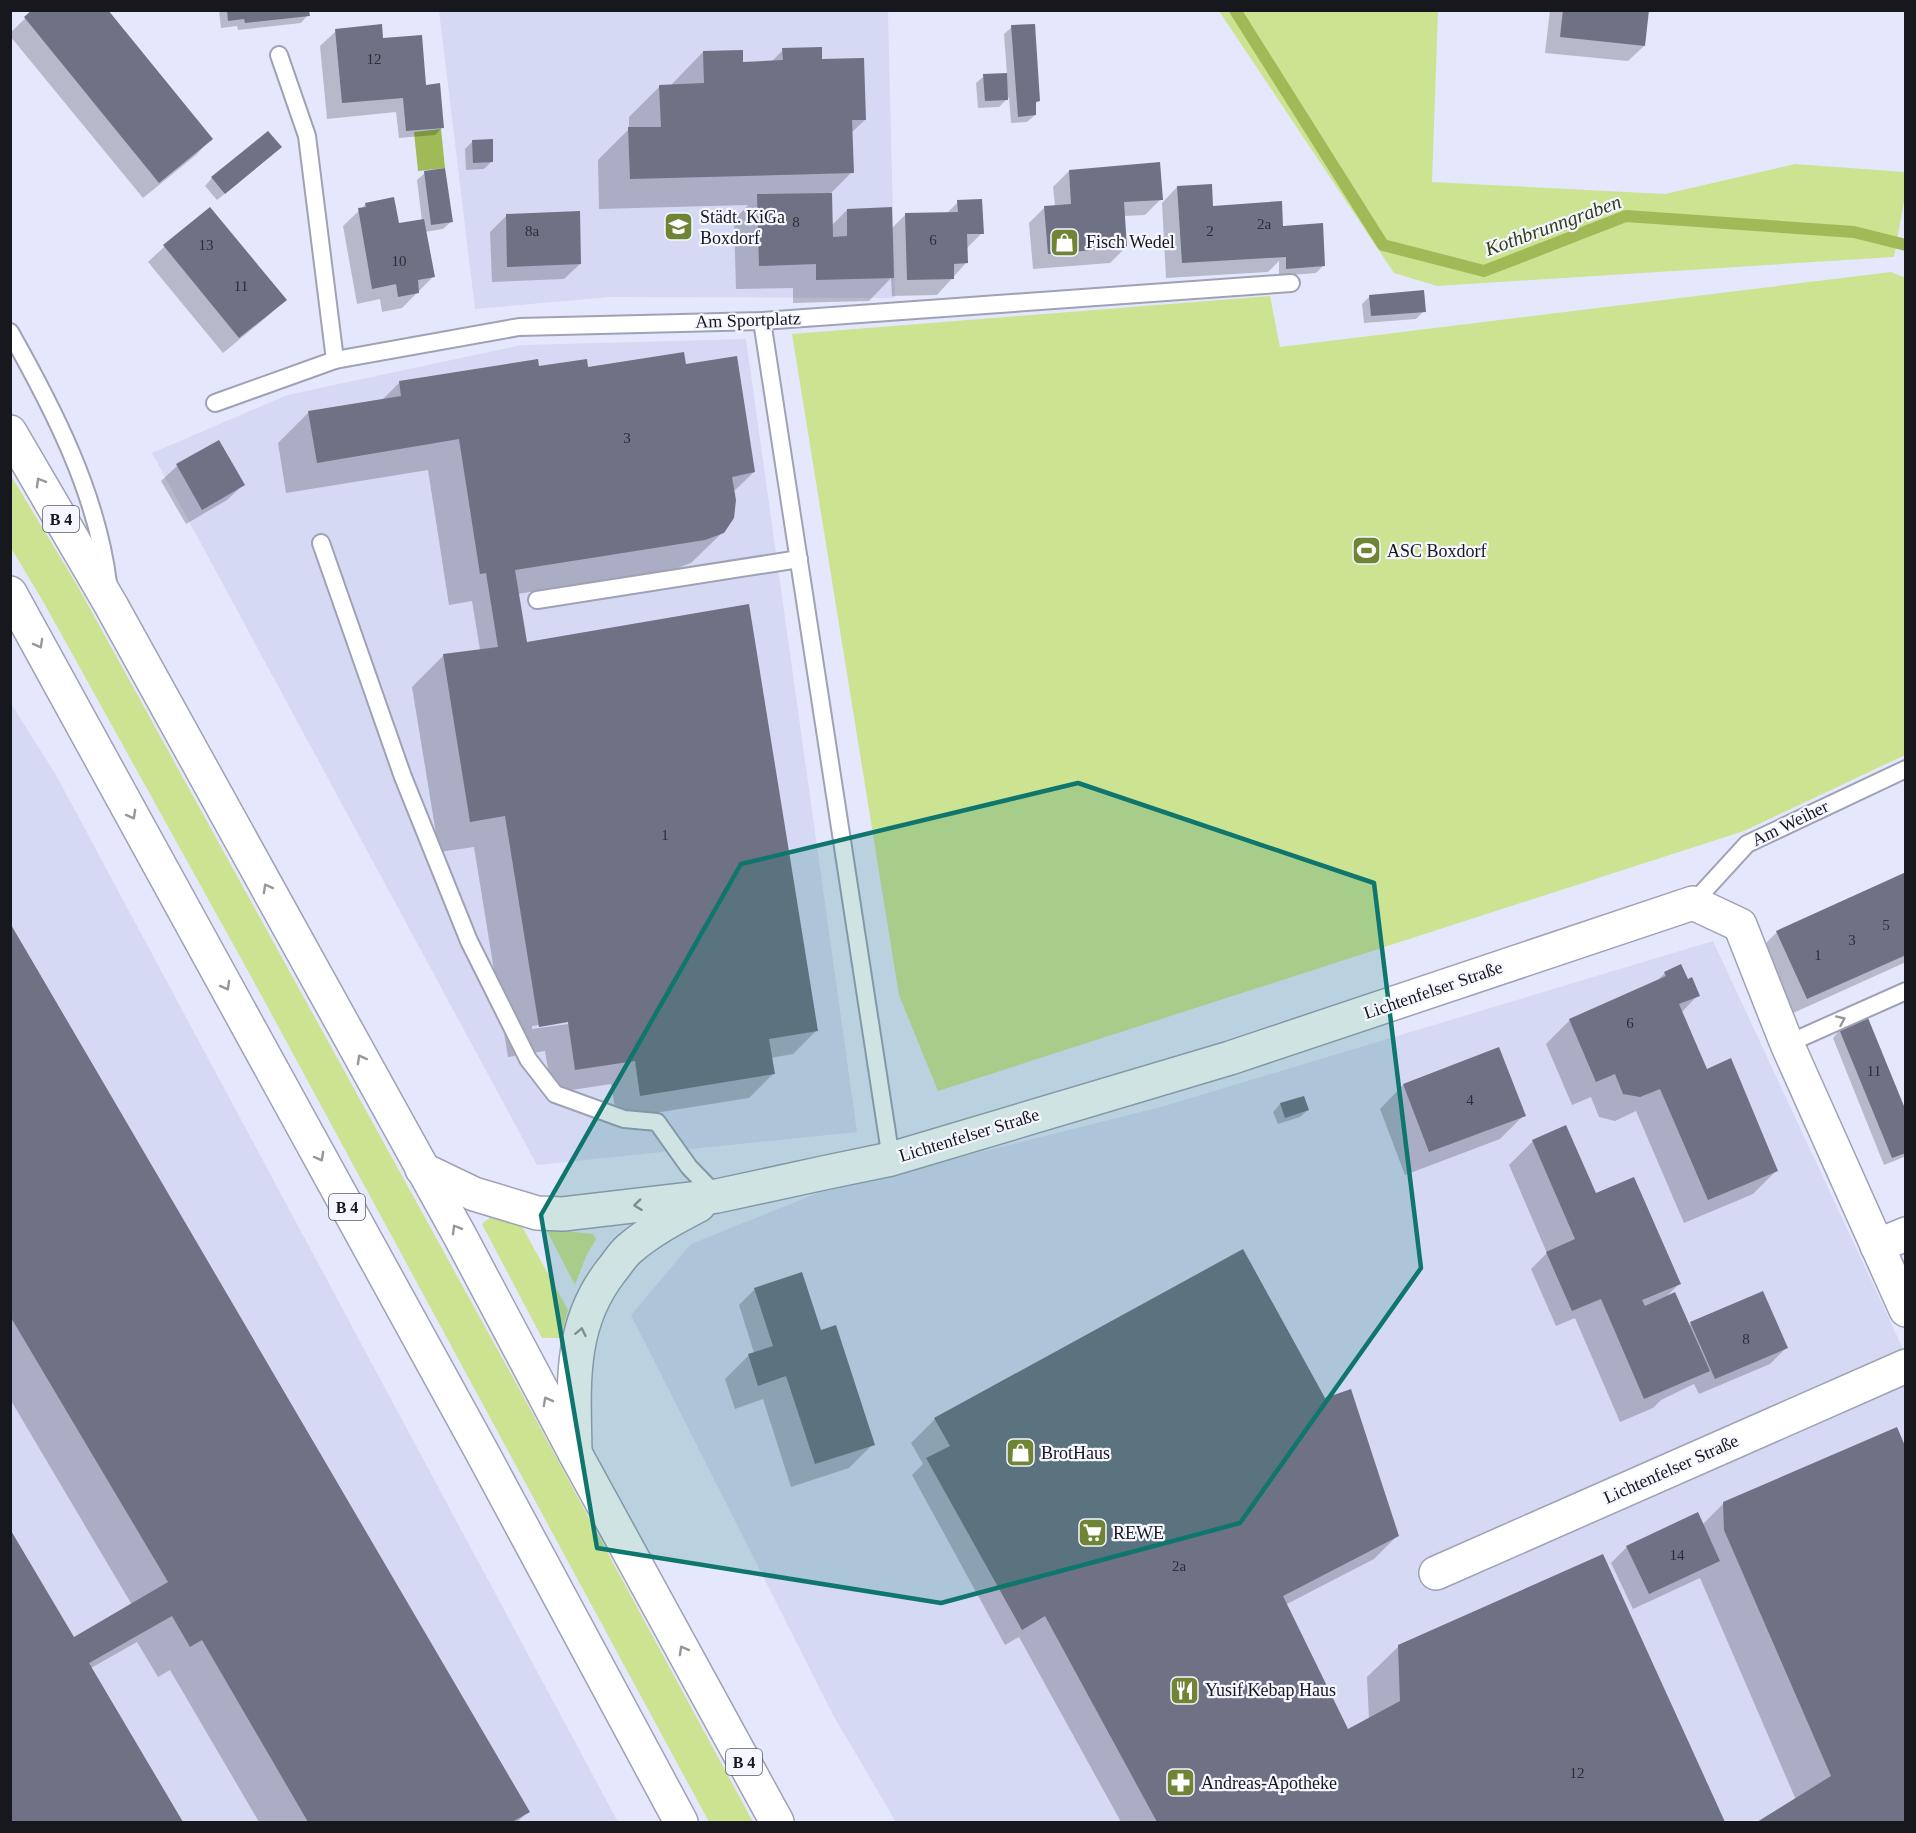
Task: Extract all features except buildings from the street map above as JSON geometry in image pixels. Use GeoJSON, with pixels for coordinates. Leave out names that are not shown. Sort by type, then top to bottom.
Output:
{"type":"FeatureCollection","features":[{"type":"Feature","properties":{"kind":"main road","name":"B 4"},"geometry":{"type":"LineString","coordinates":[[10,432],[111,605],[460,1236],[575,1453],[777,1822]]}},
{"type":"Feature","properties":{"kind":"main road","name":"B 4"},"geometry":{"type":"LineString","coordinates":[[10,593],[477,1444],[681,1822]]}},
{"type":"Feature","properties":{"kind":"main road","name":"Lichtenfelser Straße"},"geometry":{"type":"LineString","coordinates":[[422,1169],[474,1194],[537,1213],[563,1214],[717,1196],[891,1158],[1230,1058],[1693,903]]}},
{"type":"Feature","properties":{"kind":"main road"},"geometry":{"type":"LineString","coordinates":[[1693,903],[1740,925],[1787,1044],[1891,1240],[1905,1310]]}},
{"type":"Feature","properties":{"kind":"main road","name":"Lichtenfelser Straße"},"geometry":{"type":"LineString","coordinates":[[575,1453],[577,1349],[584,1320],[602,1283],[627,1251],[661,1225],[717,1196]]}},
{"type":"Feature","properties":{"kind":"main road","name":"Lichtenfelser Straße"},"geometry":{"type":"LineString","coordinates":[[1436,1572],[1905,1366]]}},
{"type":"Feature","properties":{"kind":"lane"},"geometry":{"type":"LineString","coordinates":[[279,55],[307,136],[335,360]]}},
{"type":"Feature","properties":{"kind":"lane","name":"Am Sportplatz"},"geometry":{"type":"LineString","coordinates":[[215,403],[335,360],[519,327],[762,321],[1291,283]]}},
{"type":"Feature","properties":{"kind":"lane"},"geometry":{"type":"LineString","coordinates":[[762,321],[891,1158]]}},
{"type":"Feature","properties":{"kind":"lane"},"geometry":{"type":"LineString","coordinates":[[10,332],[41,387],[78,470],[104,553],[111,605]]}},
{"type":"Feature","properties":{"kind":"lane"},"geometry":{"type":"LineString","coordinates":[[321,543],[403,777],[469,941],[528,1059],[555,1094],[624,1119],[657,1122],[689,1167],[717,1196]]}},
{"type":"Feature","properties":{"kind":"lane"},"geometry":{"type":"LineString","coordinates":[[537,600],[799,559]]}},
{"type":"Feature","properties":{"kind":"lane","name":"Am Weiher"},"geometry":{"type":"LineString","coordinates":[[1693,903],[1747,844],[1905,768]]}},
{"type":"Feature","properties":{"kind":"lane"},"geometry":{"type":"LineString","coordinates":[[1787,1044],[1905,991]]}},
{"type":"Feature","properties":{"kind":"highlighted area"},"geometry":{"type":"Polygon","coordinates":[[[1078,783],[1374,883],[1421,1268],[1240,1523],[941,1603],[597,1548],[541,1215],[741,864],[1078,783]]]}},
{"type":"Feature","properties":{"kind":"shaded area","name":"Städt. KiGa Boxdorf"},"geometry":{"type":"Polygon","coordinates":[[[439,11],[888,11],[895,298],[611,297],[475,309],[439,11]]]}},
{"type":"Feature","properties":{"kind":"shaded area"},"geometry":{"type":"Polygon","coordinates":[[[1219,11],[1438,11],[1432,182],[1665,194],[1795,164],[1905,172],[1905,196],[1894,257],[1437,286],[1394,273],[1219,11]]]}},
{"type":"Feature","properties":{"kind":"shaded area"},"geometry":{"type":"Polygon","coordinates":[[[441,129],[445,168],[418,171],[414,132],[441,129]]]}},
{"type":"Feature","properties":{"kind":"shaded area","name":"ASC Boxdorf"},"geometry":{"type":"Polygon","coordinates":[[[1891,272],[1906,278],[1905,755],[1744,831],[938,1091],[899,995],[792,334],[1270,296],[1280,347],[1891,272]]]}},
{"type":"Feature","properties":{"kind":"shaded area"},"geometry":{"type":"Polygon","coordinates":[[[746,339],[857,1132],[537,1165],[152,453],[287,395],[522,345],[746,339]]]}},
{"type":"Feature","properties":{"kind":"shaded area"},"geometry":{"type":"Polygon","coordinates":[[[10,474],[77,585],[522,1394],[753,1822],[709,1822],[253,980],[44,603],[11,548],[10,474]]]}},
{"type":"Feature","properties":{"kind":"shaded area"},"geometry":{"type":"Polygon","coordinates":[[[10,702],[56,775],[618,1822],[11,1822],[10,702]]]}},
{"type":"Feature","properties":{"kind":"shaded area"},"geometry":{"type":"Polygon","coordinates":[[[1713,941],[1905,1353],[1905,1822],[896,1822],[833,1715],[631,1315],[691,1244],[820,1192],[1161,1107],[1713,941]]]}},
{"type":"Feature","properties":{"kind":"shaded area"},"geometry":{"type":"Polygon","coordinates":[[[491,1217],[520,1223],[568,1310],[560,1338],[542,1338],[482,1224],[491,1217]]]}},
{"type":"Feature","properties":{"kind":"shaded area"},"geometry":{"type":"Polygon","coordinates":[[[546,1229],[593,1234],[596,1239],[586,1256],[575,1285],[546,1229]]]}},
{"type":"Feature","properties":{"kind":"waterway","name":"Kothbrunngraben"},"geometry":{"type":"LineString","coordinates":[[1235,10],[1383,245],[1484,271],[1626,216],[1854,232],[1906,245]]}},
{"type":"Feature","properties":{"kind":"place","name":"Städt. KiGa Boxdorf"},"geometry":{"type":"Point","coordinates":[679,227]}},
{"type":"Feature","properties":{"kind":"place","name":"Fisch Wedel"},"geometry":{"type":"Point","coordinates":[1065,242]}},
{"type":"Feature","properties":{"kind":"place","name":"ASC Boxdorf"},"geometry":{"type":"Point","coordinates":[1366,551]}},
{"type":"Feature","properties":{"kind":"place","name":"BrotHaus"},"geometry":{"type":"Point","coordinates":[1020,1453]}},
{"type":"Feature","properties":{"kind":"place","name":"REWE"},"geometry":{"type":"Point","coordinates":[1092,1533]}},
{"type":"Feature","properties":{"kind":"place","name":"Yusif Kebap Haus"},"geometry":{"type":"Point","coordinates":[1184,1690]}},
{"type":"Feature","properties":{"kind":"place","name":"Andreas-Apotheke"},"geometry":{"type":"Point","coordinates":[1180,1783]}}]}
